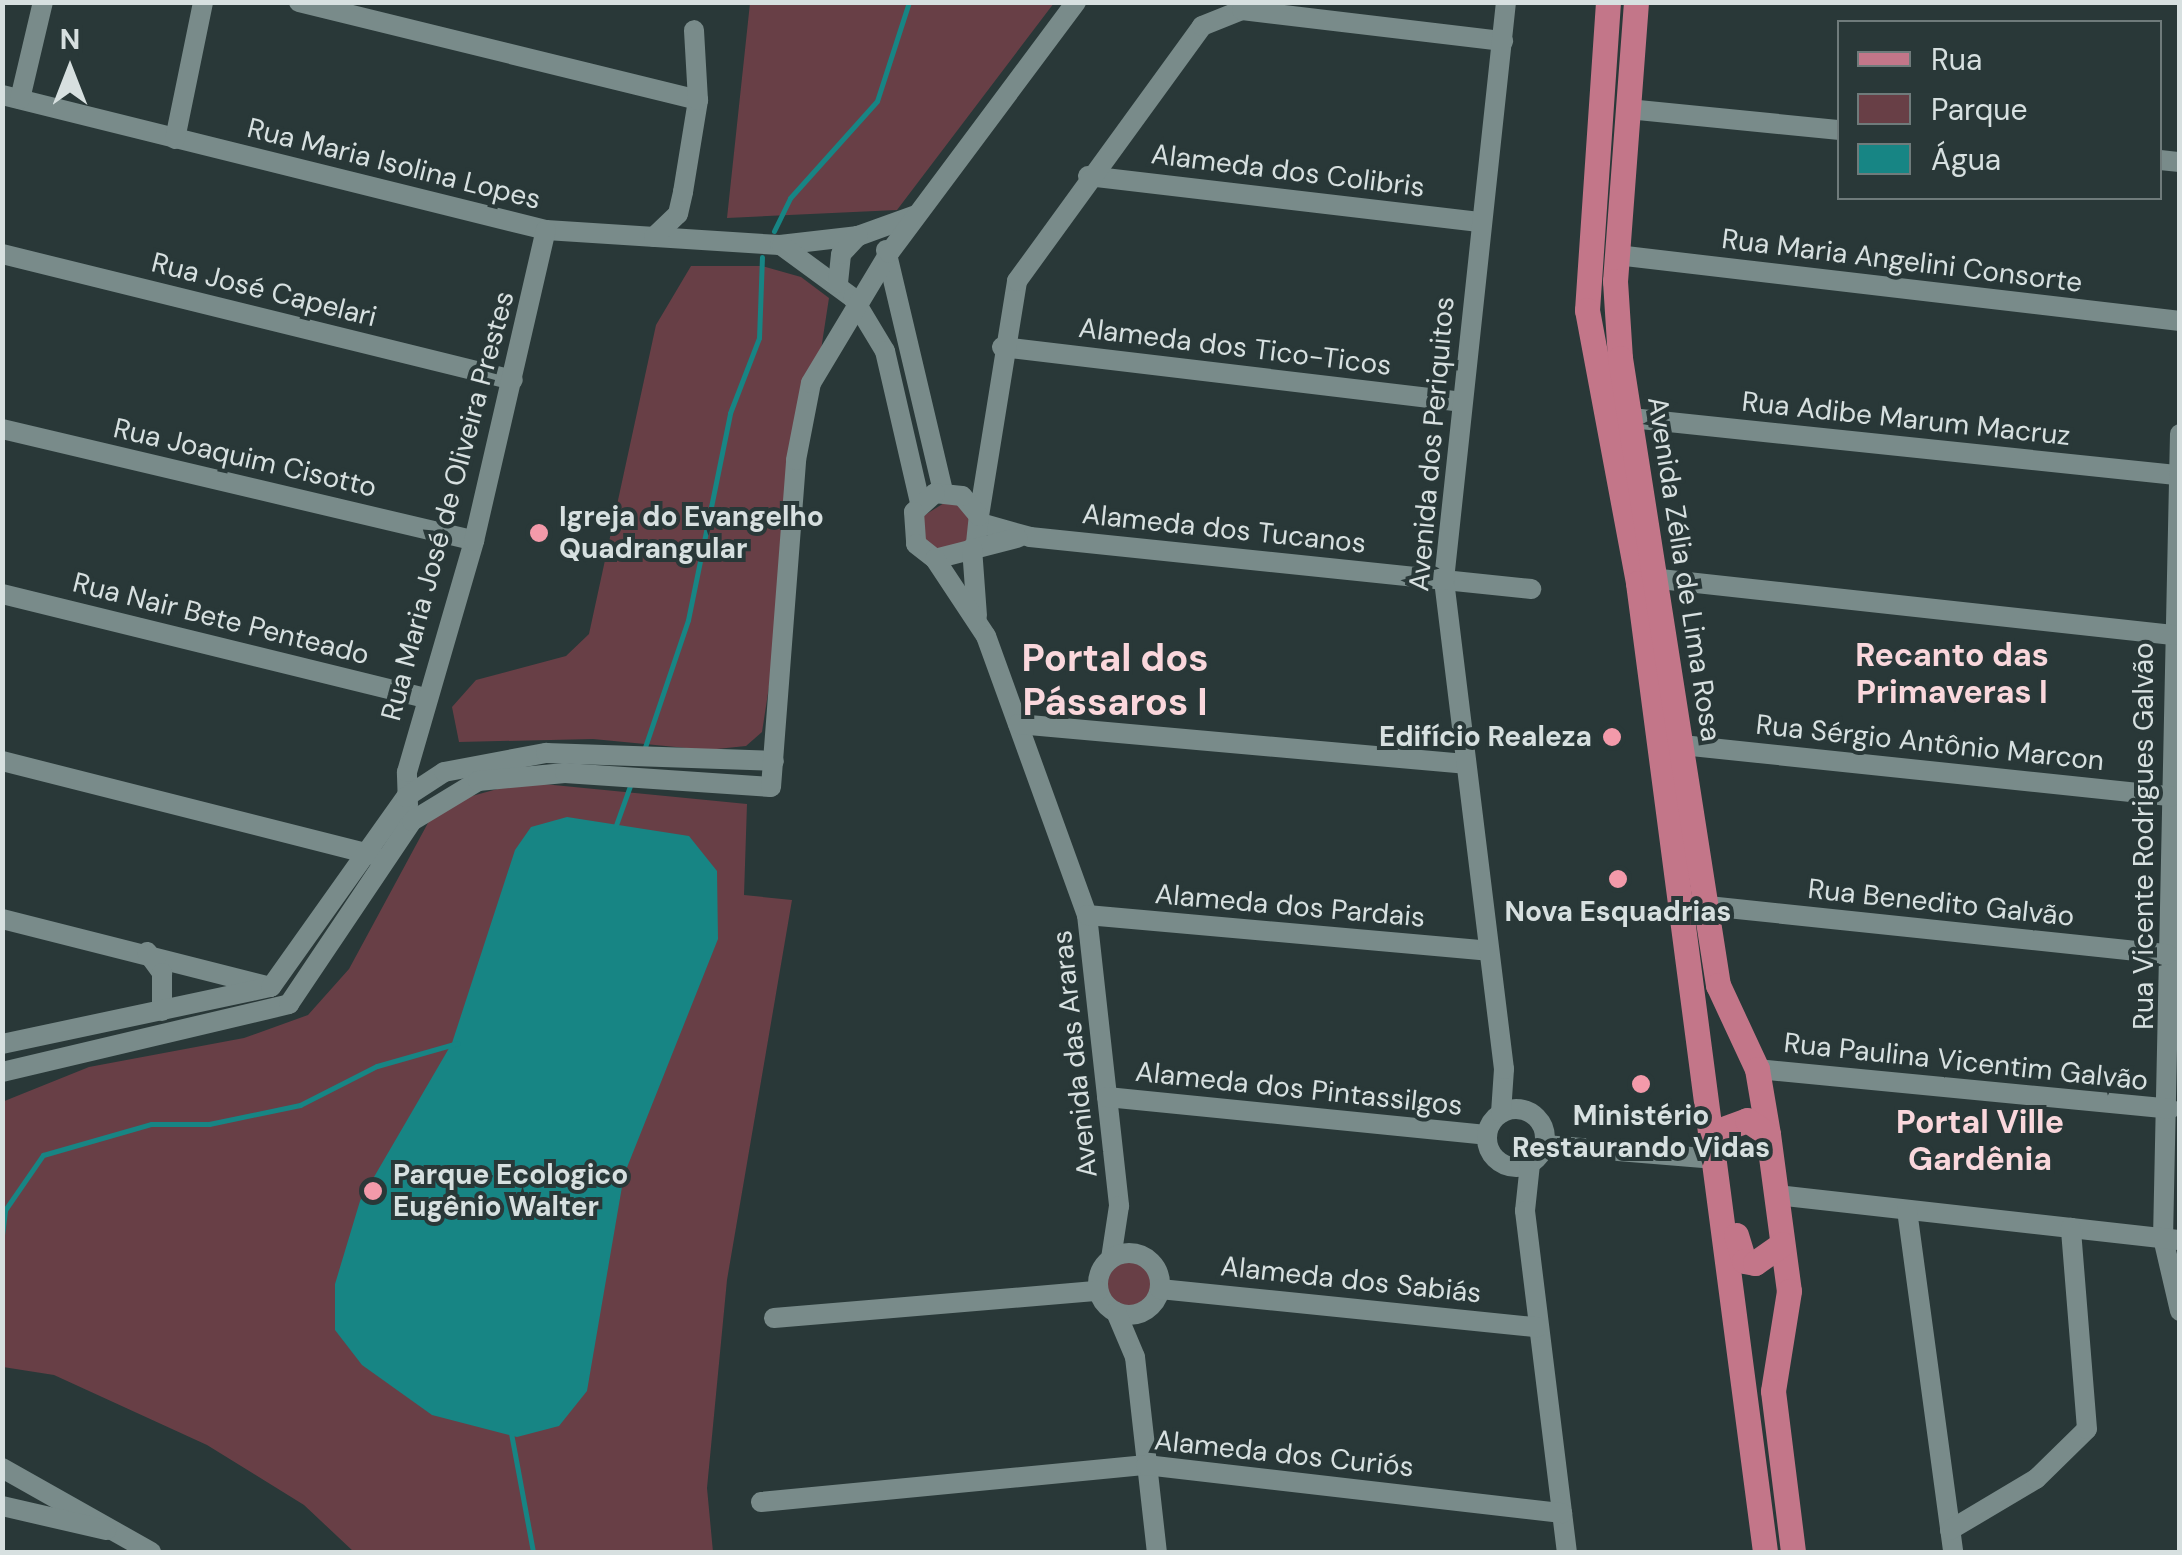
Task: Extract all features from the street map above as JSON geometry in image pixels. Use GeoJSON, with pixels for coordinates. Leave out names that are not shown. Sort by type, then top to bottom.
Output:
{"type":"FeatureCollection","features":[{"type":"Feature","properties":{"kind":"main road","name":"Avenida Zélia de Lima Rosa"},"geometry":{"type":"LineString","coordinates":[[1608,2],[1587,310],[1638,583],[1724,1198],[1764,1552]]}},
{"type":"Feature","properties":{"kind":"main road","name":"Avenida Zélia de Lima Rosa"},"geometry":{"type":"LineString","coordinates":[[1636,2],[1618,255],[1631,418],[1660,579],[1718,985],[1757,1069],[1777,1195],[1789,1310],[1774,1414],[1793,1552]]}},
{"type":"Feature","properties":{"kind":"main road"},"geometry":{"type":"LineString","coordinates":[[1714,1146],[1747,1120],[1768,1134]]}},
{"type":"Feature","properties":{"kind":"main road","name":"Avenida Zélia de Lima Rosa"},"geometry":{"type":"LineString","coordinates":[[1724,1198],[1744,1261],[1764,1261],[1782,1244]]}},
{"type":"Feature","properties":{"kind":"street"},"geometry":{"type":"LineString","coordinates":[[11,97],[44,2]]}},
{"type":"Feature","properties":{"kind":"street"},"geometry":{"type":"LineString","coordinates":[[175,139],[203,2]]}},
{"type":"Feature","properties":{"kind":"street"},"geometry":{"type":"LineString","coordinates":[[299,2],[698,100]]}},
{"type":"Feature","properties":{"kind":"street"},"geometry":{"type":"LineString","coordinates":[[2,1072],[289,1004],[412,821],[447,793],[514,775],[770,787],[802,419],[811,384],[889,254],[1076,2]]}},
{"type":"Feature","properties":{"kind":"street","name":"Avenida dos Periquitos"},"geometry":{"type":"LineString","coordinates":[[1504,1069],[1444,580],[1460,402],[1506,2]]}},
{"type":"Feature","properties":{"kind":"street","name":"Avenida das Araras"},"geometry":{"type":"LineString","coordinates":[[977,616],[977,532],[1002,347],[1026,260],[1202,26],[1242,10],[1503,41]]}},
{"type":"Feature","properties":{"kind":"street"},"geometry":{"type":"LineString","coordinates":[[654,238],[678,214],[698,100],[694,30]]}},
{"type":"Feature","properties":{"kind":"street","name":"Rua Maria Isolina Lopes"},"geometry":{"type":"LineString","coordinates":[[11,97],[546,230],[780,245],[858,236],[918,214]]}},
{"type":"Feature","properties":{"kind":"street"},"geometry":{"type":"LineString","coordinates":[[1628,110],[1837,130]]}},
{"type":"Feature","properties":{"kind":"street","name":"Alameda dos Colibris"},"geometry":{"type":"LineString","coordinates":[[1088,176],[1481,222]]}},
{"type":"Feature","properties":{"kind":"street","name":"Rua Maria José de Oliveira Prestes"},"geometry":{"type":"LineString","coordinates":[[412,821],[406,797],[427,698],[474,541],[546,230]]}},
{"type":"Feature","properties":{"kind":"street"},"geometry":{"type":"LineString","coordinates":[[838,283],[841,254],[858,236],[889,254],[953,494],[977,532]]}},
{"type":"Feature","properties":{"kind":"street"},"geometry":{"type":"LineString","coordinates":[[780,245],[838,283],[857,304],[899,398],[920,503],[953,494],[989,462]]}},
{"type":"Feature","properties":{"kind":"street","name":"Rua José Capelari"},"geometry":{"type":"LineString","coordinates":[[2,254],[513,380]]}},
{"type":"Feature","properties":{"kind":"street","name":"Rua Maria Angelini Consorte"},"geometry":{"type":"LineString","coordinates":[[1618,255],[2180,321]]}},
{"type":"Feature","properties":{"kind":"street","name":"Alameda dos Tico-Ticos"},"geometry":{"type":"LineString","coordinates":[[1002,347],[1460,402]]}},
{"type":"Feature","properties":{"kind":"street"},"geometry":{"type":"LineString","coordinates":[[899,398],[924,392]]}},
{"type":"Feature","properties":{"kind":"street","name":"Rua Adibe Marum Macruz"},"geometry":{"type":"LineString","coordinates":[[1631,418],[2176,475]]}},
{"type":"Feature","properties":{"kind":"street","name":"Rua Joaquim Cisotto"},"geometry":{"type":"LineString","coordinates":[[2,429],[474,541]]}},
{"type":"Feature","properties":{"kind":"street","name":"Rua Vicente Rodrigues Galvão"},"geometry":{"type":"LineString","coordinates":[[2180,434],[2176,475],[2168,954],[2171,1239],[2180,1311]]}},
{"type":"Feature","properties":{"kind":"street","name":"Avenida das Araras"},"geometry":{"type":"LineString","coordinates":[[920,503],[912,534],[977,616],[1087,915],[1119,1206]]}},
{"type":"Feature","properties":{"kind":"street","name":"Alameda dos Tucanos"},"geometry":{"type":"LineString","coordinates":[[935,559],[977,532],[1531,589]]}},
{"type":"Feature","properties":{"kind":"street"},"geometry":{"type":"LineString","coordinates":[[1660,579],[2173,635]]}},
{"type":"Feature","properties":{"kind":"street","name":"Rua Nair Bete Penteado"},"geometry":{"type":"LineString","coordinates":[[2,594],[427,698]]}},
{"type":"Feature","properties":{"kind":"street"},"geometry":{"type":"LineString","coordinates":[[1018,724],[1465,764]]}},
{"type":"Feature","properties":{"kind":"street","name":"Rua Sérgio Antônio Marcon"},"geometry":{"type":"LineString","coordinates":[[1682,745],[2172,796]]}},
{"type":"Feature","properties":{"kind":"street","name":"Rua Maria José de Oliveira Prestes"},"geometry":{"type":"LineString","coordinates":[[272,987],[363,852],[406,797],[444,772],[495,756],[774,761]]}},
{"type":"Feature","properties":{"kind":"street"},"geometry":{"type":"LineString","coordinates":[[2,761],[384,859]]}},
{"type":"Feature","properties":{"kind":"street","name":"Rua Benedito Galvão"},"geometry":{"type":"LineString","coordinates":[[1708,906],[2168,954]]}},
{"type":"Feature","properties":{"kind":"street","name":"Alameda dos Pardais"},"geometry":{"type":"LineString","coordinates":[[1087,915],[1488,951]]}},
{"type":"Feature","properties":{"kind":"street"},"geometry":{"type":"LineString","coordinates":[[2,919],[146,952],[272,987]]}},
{"type":"Feature","properties":{"kind":"street"},"geometry":{"type":"LineString","coordinates":[[146,952],[162,972],[162,1010]]}},
{"type":"Feature","properties":{"kind":"street"},"geometry":{"type":"LineString","coordinates":[[2,1044],[272,987]]}},
{"type":"Feature","properties":{"kind":"street"},"geometry":{"type":"LineString","coordinates":[[1504,1069],[1525,1110],[1539,1120],[1544,1144],[1530,1164],[1525,1211],[1567,1552]]}},
{"type":"Feature","properties":{"kind":"street"},"geometry":{"type":"LineString","coordinates":[[1504,1069],[1501,1112],[1486,1135],[1508,1166],[1525,1211]]}},
{"type":"Feature","properties":{"kind":"street","name":"Rua Paulina Vicentim Galvão"},"geometry":{"type":"LineString","coordinates":[[1757,1069],[2170,1109]]}},
{"type":"Feature","properties":{"kind":"street","name":"Alameda dos Pintassilgos"},"geometry":{"type":"LineString","coordinates":[[1107,1097],[1486,1135]]}},
{"type":"Feature","properties":{"kind":"street"},"geometry":{"type":"LineString","coordinates":[[1501,1112],[1525,1110]]}},
{"type":"Feature","properties":{"kind":"street"},"geometry":{"type":"LineString","coordinates":[[1544,1144],[1714,1146]]}},
{"type":"Feature","properties":{"kind":"street"},"geometry":{"type":"LineString","coordinates":[[1508,1166],[1530,1164]]}},
{"type":"Feature","properties":{"kind":"street"},"geometry":{"type":"LineString","coordinates":[[1777,1195],[2171,1239]]}},
{"type":"Feature","properties":{"kind":"street"},"geometry":{"type":"LineString","coordinates":[[1119,1206],[1135,1253],[1157,1270],[1160,1289],[1141,1313],[1135,1357],[1157,1552]]}},
{"type":"Feature","properties":{"kind":"street"},"geometry":{"type":"LineString","coordinates":[[1098,1291],[1110,1258],[1119,1206]]}},
{"type":"Feature","properties":{"kind":"street"},"geometry":{"type":"LineString","coordinates":[[1907,1210],[1954,1552]]}},
{"type":"Feature","properties":{"kind":"street"},"geometry":{"type":"LineString","coordinates":[[1950,1530],[2036,1479],[2087,1429],[2071,1228]]}},
{"type":"Feature","properties":{"kind":"street"},"geometry":{"type":"LineString","coordinates":[[1110,1258],[1135,1253]]}},
{"type":"Feature","properties":{"kind":"street","name":"Alameda dos Sabiás"},"geometry":{"type":"LineString","coordinates":[[1160,1289],[1537,1327]]}},
{"type":"Feature","properties":{"kind":"street"},"geometry":{"type":"LineString","coordinates":[[1098,1291],[1116,1312],[1135,1357]]}},
{"type":"Feature","properties":{"kind":"street"},"geometry":{"type":"LineString","coordinates":[[774,1318],[1098,1291]]}},
{"type":"Feature","properties":{"kind":"street"},"geometry":{"type":"LineString","coordinates":[[1116,1312],[1141,1313]]}},
{"type":"Feature","properties":{"kind":"street","name":"Alameda dos Curiós"},"geometry":{"type":"LineString","coordinates":[[761,1502],[1146,1465],[1562,1513]]}},
{"type":"Feature","properties":{"kind":"street"},"geometry":{"type":"LineString","coordinates":[[2,1468],[151,1552]]}},
{"type":"Feature","properties":{"kind":"street"},"geometry":{"type":"LineString","coordinates":[[2,1506],[118,1532]]}},
{"type":"Feature","properties":{"kind":"green space"},"geometry":{"type":"Polygon","coordinates":[[[750,2],[1054,3],[897,210],[727,218],[750,2]]]}},
{"type":"Feature","properties":{"kind":"green space"},"geometry":{"type":"Polygon","coordinates":[[[691,266],[762,266],[801,277],[829,298],[762,732],[746,746],[707,750],[593,739],[459,742],[452,707],[476,680],[566,656],[589,634],[656,325],[691,266]]]}},
{"type":"Feature","properties":{"kind":"green space"},"geometry":{"type":"Polygon","coordinates":[[[949,500],[971,514],[971,540],[950,555],[925,545],[920,518],[949,500]]]}},
{"type":"Feature","properties":{"kind":"green space","name":"Parque Ecologico Eugênio Walter"},"geometry":{"type":"Polygon","coordinates":[[[523,782],[747,804],[744,895],[792,900],[727,1280],[707,1488],[713,1552],[354,1552],[304,1505],[207,1445],[54,1375],[3,1367],[2,1102],[89,1067],[244,1038],[308,1015],[349,969],[429,821],[454,801],[523,782]]]}},
{"type":"Feature","properties":{"kind":"green space"},"geometry":{"type":"Polygon","coordinates":[[[1130,1256],[1149,1263],[1156,1282],[1149,1301],[1130,1308],[1111,1301],[1104,1282],[1111,1263],[1130,1256]]]}},
{"type":"Feature","properties":{"kind":"water"},"geometry":{"type":"Polygon","coordinates":[[[567,817],[689,836],[717,871],[718,939],[624,1175],[587,1391],[559,1426],[517,1437],[432,1415],[362,1365],[335,1330],[335,1284],[360,1201],[452,1043],[515,850],[531,827],[567,817]]]}},
{"type":"Feature","properties":{"kind":"waterway"},"geometry":{"type":"LineString","coordinates":[[774,231],[790,198],[877,101],[909,2]]}},
{"type":"Feature","properties":{"kind":"waterway"},"geometry":{"type":"LineString","coordinates":[[644,750],[688,620],[730,413],[759,338],[762,257]]}},
{"type":"Feature","properties":{"kind":"waterway"},"geometry":{"type":"LineString","coordinates":[[616,825],[630,786]]}},
{"type":"Feature","properties":{"kind":"waterway"},"geometry":{"type":"LineString","coordinates":[[2,1235],[5,1210],[43,1155],[151,1124],[209,1124],[300,1105],[377,1066],[458,1043]]}},
{"type":"Feature","properties":{"kind":"waterway"},"geometry":{"type":"LineString","coordinates":[[511,1433],[533,1552]]}},
{"type":"Feature","properties":{"kind":"place","name":"Igreja do Evangelho Quadrangular"},"geometry":{"type":"Point","coordinates":[539,533]}},
{"type":"Feature","properties":{"kind":"place","name":"Edifício Realeza"},"geometry":{"type":"Point","coordinates":[1612,737]}},
{"type":"Feature","properties":{"kind":"place","name":"Nova Esquadrias"},"geometry":{"type":"Point","coordinates":[1618,879]}},
{"type":"Feature","properties":{"kind":"place","name":"Ministério Restaurando Vidas"},"geometry":{"type":"Point","coordinates":[1641,1084]}},
{"type":"Feature","properties":{"kind":"place","name":"Parque Ecologico Eugênio Walter"},"geometry":{"type":"Point","coordinates":[373,1191]}},
{"type":"Feature","properties":{"kind":"district","name":"Recanto das Primaveras I"},"geometry":{"type":"Point","coordinates":[1952,674]}},
{"type":"Feature","properties":{"kind":"district","name":"Portal dos Pássaros I"},"geometry":{"type":"Point","coordinates":[1115,681]}},
{"type":"Feature","properties":{"kind":"district","name":"Portal Ville Gardênia"},"geometry":{"type":"Point","coordinates":[1980,1142]}}]}
